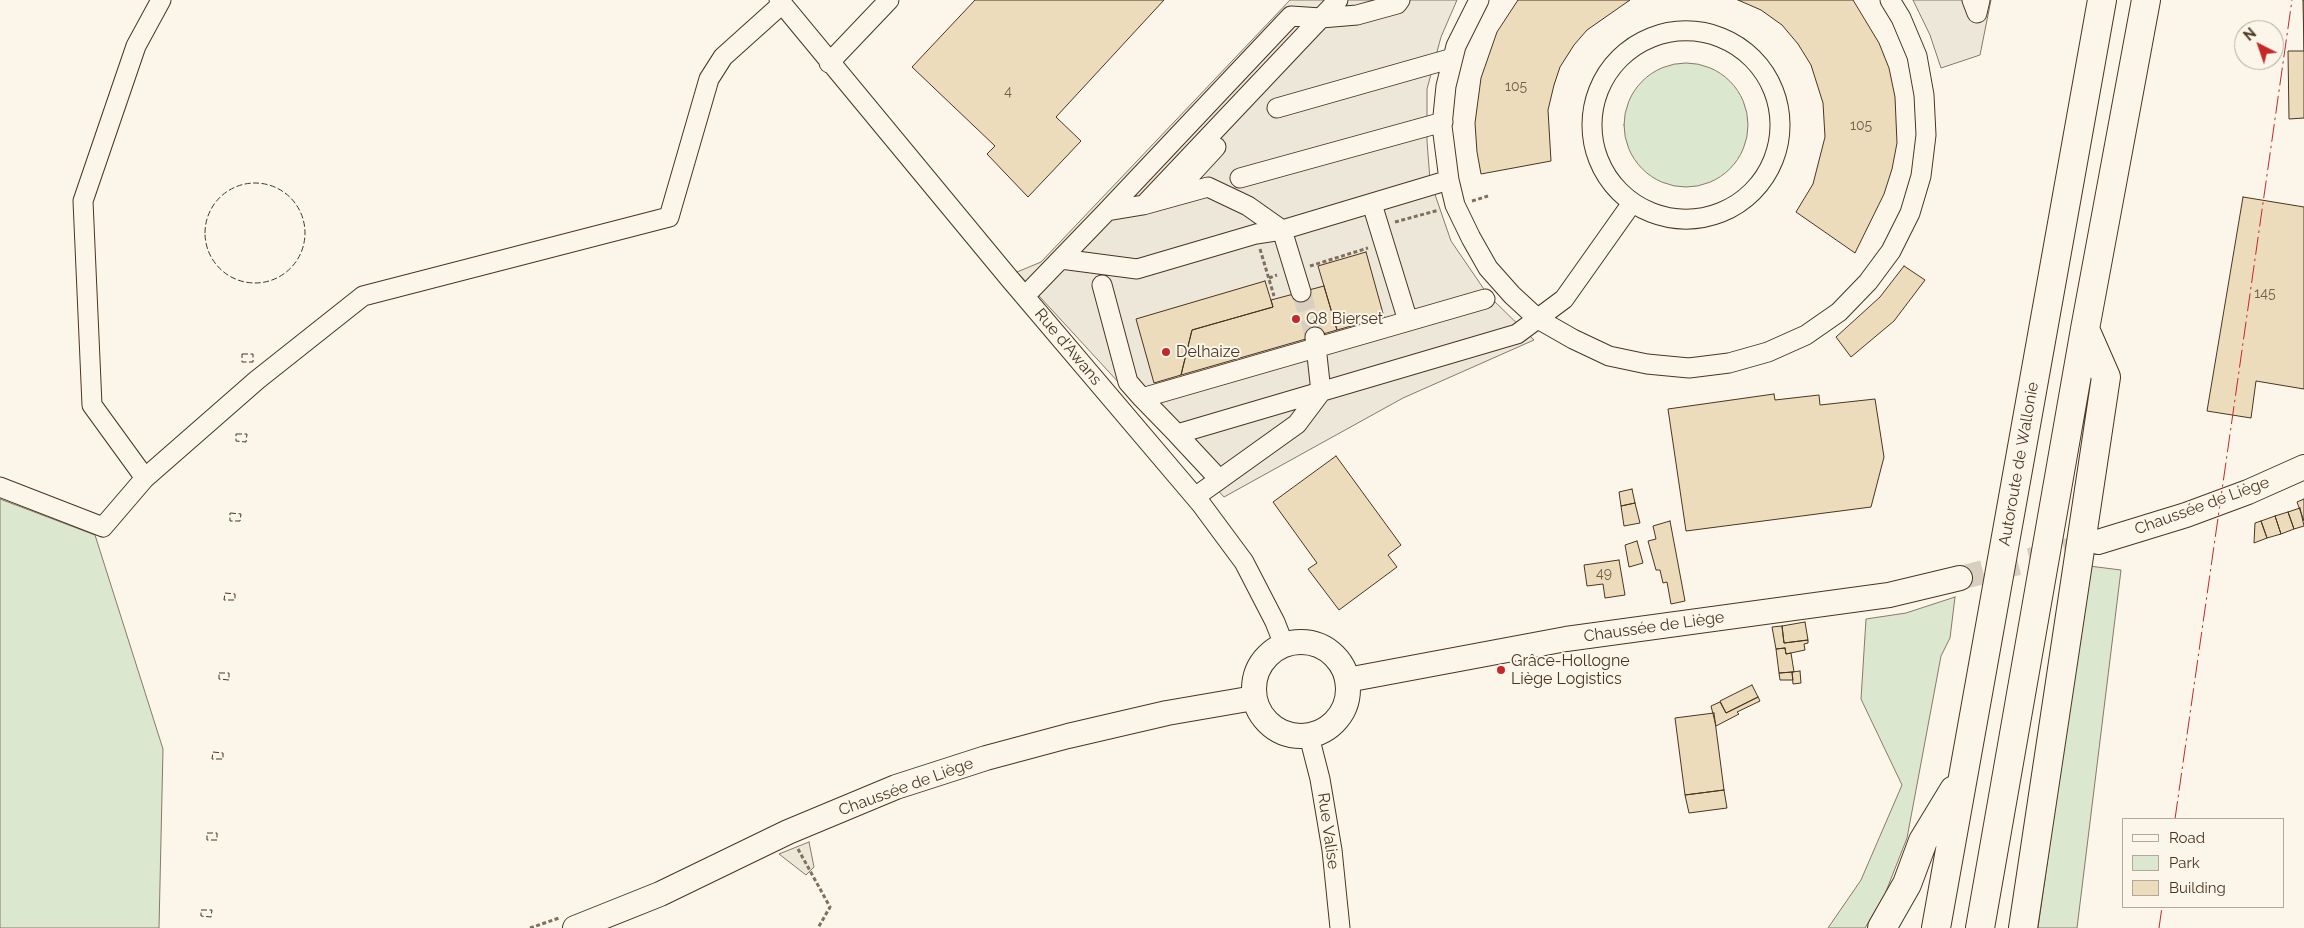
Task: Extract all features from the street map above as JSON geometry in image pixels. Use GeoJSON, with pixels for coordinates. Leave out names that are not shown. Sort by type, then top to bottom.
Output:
{"type":"FeatureCollection","features":[{"type":"Feature","properties":{"kind":"highway","name":"Autoroute de Wallonie"},"geometry":{"type":"LineString","coordinates":[[1936,928],[2102,0]]}},
{"type":"Feature","properties":{"kind":"highway"},"geometry":{"type":"LineString","coordinates":[[1980,928],[2085,329],[2146,0]]}},
{"type":"Feature","properties":{"kind":"highway"},"geometry":{"type":"LineString","coordinates":[[2023,928],[2106,377],[2085,329]]}},
{"type":"Feature","properties":{"kind":"highway"},"geometry":{"type":"LineString","coordinates":[[1882,928],[1907,884],[1923,842],[1962,776]]}},
{"type":"Feature","properties":{"kind":"highway"},"geometry":{"type":"LineString","coordinates":[[1918,928],[1941,899]]}},
{"type":"Feature","properties":{"kind":"main road","name":"Chaussée de Liège"},"geometry":{"type":"LineString","coordinates":[[2098,542],[2186,515],[2248,492],[2304,467]]}},
{"type":"Feature","properties":{"kind":"main road","name":"Chaussée de Liège"},"geometry":{"type":"LineString","coordinates":[[1347,680],[1566,639],[1889,595],[1960,578]]}},
{"type":"Feature","properties":{"kind":"main road"},"geometry":{"type":"LineString","coordinates":[[1300,642],[1316,644],[1331,652],[1342,664],[1347,680],[1348,695],[1340,716],[1323,731],[1309,736],[1291,736],[1274,728],[1261,715],[1254,698],[1254,682],[1260,666],[1270,653],[1284,645],[1300,642]]}},
{"type":"Feature","properties":{"kind":"main road","name":"Chaussée de Liège"},"geometry":{"type":"LineString","coordinates":[[575,928],[660,894],[788,832],[896,787],[986,758],[1167,713],[1254,698]]}},
{"type":"Feature","properties":{"kind":"street"},"geometry":{"type":"LineString","coordinates":[[145,478],[92,405],[83,201],[136,46],[161,0]]}},
{"type":"Feature","properties":{"kind":"street"},"geometry":{"type":"LineString","coordinates":[[829,63],[889,0]]}},
{"type":"Feature","properties":{"kind":"street"},"geometry":{"type":"LineString","coordinates":[[1025,296],[1291,16],[1332,12],[1357,15],[1398,4],[1400,0]]}},
{"type":"Feature","properties":{"kind":"street"},"geometry":{"type":"LineString","coordinates":[[1480,0],[1456,46],[1446,86],[1443,122],[1449,180],[1455,205],[1488,268],[1512,295],[1538,319],[1573,339],[1610,356],[1647,364],[1689,368],[1729,363],[1768,352],[1806,335],[1838,312],[1868,282],[1891,251],[1910,213],[1921,176],[1926,135],[1924,95],[1917,56],[1901,18],[1890,0]]}},
{"type":"Feature","properties":{"kind":"street"},"geometry":{"type":"LineString","coordinates":[[1972,0],[1977,13],[1980,0]]}},
{"type":"Feature","properties":{"kind":"street"},"geometry":{"type":"LineString","coordinates":[[0,487],[103,526],[145,478],[257,380],[364,296],[669,217],[709,79],[723,57],[780,2]]}},
{"type":"Feature","properties":{"kind":"street","name":"Rue d'Awans"},"geometry":{"type":"LineString","coordinates":[[780,2],[829,63],[1195,497],[1244,562],[1275,622],[1284,645]]}},
{"type":"Feature","properties":{"kind":"street"},"geometry":{"type":"LineString","coordinates":[[1169,198],[1332,12]]}},
{"type":"Feature","properties":{"kind":"street"},"geometry":{"type":"LineString","coordinates":[[1143,205],[1332,12]]}},
{"type":"Feature","properties":{"kind":"street"},"geometry":{"type":"LineString","coordinates":[[1679,31],[1709,33],[1736,45],[1759,65],[1774,91],[1780,120],[1777,150],[1764,177],[1744,199],[1716,215],[1683,220],[1651,213],[1632,203],[1603,172],[1592,141],[1592,108],[1604,78],[1624,53],[1650,37],[1679,31]]}},
{"type":"Feature","properties":{"kind":"street"},"geometry":{"type":"LineString","coordinates":[[1277,108],[1453,58]]}},
{"type":"Feature","properties":{"kind":"street"},"geometry":{"type":"LineString","coordinates":[[1240,178],[1443,122]]}},
{"type":"Feature","properties":{"kind":"street"},"geometry":{"type":"LineString","coordinates":[[1061,259],[1137,269],[1256,234],[1282,230],[1449,180]]}},
{"type":"Feature","properties":{"kind":"street"},"geometry":{"type":"LineString","coordinates":[[1107,211],[1143,205],[1208,187],[1248,206],[1282,230],[1301,292]]}},
{"type":"Feature","properties":{"kind":"street"},"geometry":{"type":"LineString","coordinates":[[1177,434],[1517,334],[1564,299],[1632,203]]}},
{"type":"Feature","properties":{"kind":"street"},"geometry":{"type":"LineString","coordinates":[[1372,204],[1408,321]]}},
{"type":"Feature","properties":{"kind":"street"},"geometry":{"type":"LineString","coordinates":[[1102,285],[1128,382],[1219,479]]}},
{"type":"Feature","properties":{"kind":"street"},"geometry":{"type":"LineString","coordinates":[[1142,398],[1316,342],[1408,321],[1485,298]]}},
{"type":"Feature","properties":{"kind":"street"},"geometry":{"type":"LineString","coordinates":[[1195,497],[1297,424],[1321,392],[1316,342]]}},
{"type":"Feature","properties":{"kind":"street","name":"Rue Valise"},"geometry":{"type":"LineString","coordinates":[[1309,736],[1320,779],[1332,850],[1340,928]]}},
{"type":"Feature","properties":{"kind":"path"},"geometry":{"type":"LineString","coordinates":[[788,832],[830,907],[818,928]]}},
{"type":"Feature","properties":{"kind":"green space"},"geometry":{"type":"Polygon","coordinates":[[[1686,63],[1710,68],[1730,81],[1743,101],[1748,125],[1743,149],[1730,169],[1710,182],[1686,187],[1662,182],[1642,169],[1629,149],[1624,125],[1629,101],[1642,81],[1662,68],[1686,63]]]}},
{"type":"Feature","properties":{"kind":"green space"},"geometry":{"type":"Polygon","coordinates":[[[0,499],[95,535],[163,749],[159,928],[0,928],[0,499]]]}},
{"type":"Feature","properties":{"kind":"green space"},"geometry":{"type":"Polygon","coordinates":[[[2089,566],[2121,570],[2077,928],[2038,928],[2089,566]]]}},
{"type":"Feature","properties":{"kind":"green space"},"geometry":{"type":"Polygon","coordinates":[[[1955,597],[1950,638],[1941,656],[1907,838],[1885,894],[1865,928],[1828,928],[1861,880],[1902,785],[1861,699],[1866,619],[1906,613],[1955,597]]]}},
{"type":"Feature","properties":{"kind":"shaded area"},"geometry":{"type":"Polygon","coordinates":[[[1290,0],[1457,0],[1441,37],[1427,89],[1427,141],[1430,180],[1451,241],[1488,295],[1534,340],[1403,398],[1224,497],[1017,272],[1041,262],[1290,0]]]}},
{"type":"Feature","properties":{"kind":"shaded area"},"geometry":{"type":"Polygon","coordinates":[[[1913,0],[1991,0],[1980,55],[1941,68],[1930,35],[1913,0]]]}},
{"type":"Feature","properties":{"kind":"shaded area"},"geometry":{"type":"Polygon","coordinates":[[[809,842],[814,867],[806,875],[779,854],[809,842]]]}},
{"type":"Feature","properties":{"kind":"building"},"geometry":{"type":"Polygon","coordinates":[[[975,0],[1164,0],[1056,117],[1081,141],[1028,197],[987,154],[995,146],[912,67],[975,0]]]}},
{"type":"Feature","properties":{"kind":"building"},"geometry":{"type":"Polygon","coordinates":[[[1518,0],[1630,0],[1587,30],[1574,45],[1560,67],[1548,110],[1551,161],[1481,174],[1475,123],[1481,78],[1497,32],[1518,0]]]}},
{"type":"Feature","properties":{"kind":"building"},"geometry":{"type":"Polygon","coordinates":[[[1738,0],[1853,0],[1879,43],[1889,68],[1895,97],[1897,143],[1892,169],[1884,194],[1855,253],[1796,212],[1813,184],[1825,137],[1823,103],[1811,65],[1798,44],[1782,25],[1761,10],[1738,0]]]}},
{"type":"Feature","properties":{"kind":"building"},"geometry":{"type":"Polygon","coordinates":[[[2303,0],[2304,0],[2304,51],[2303,0]]]}},
{"type":"Feature","properties":{"kind":"building"},"geometry":{"type":"Polygon","coordinates":[[[2288,51],[2304,51],[2304,118],[2289,119],[2288,51]]]}},
{"type":"Feature","properties":{"kind":"building"},"geometry":{"type":"Polygon","coordinates":[[[2243,197],[2304,207],[2304,389],[2256,381],[2251,418],[2207,411],[2243,197]]]}},
{"type":"Feature","properties":{"kind":"building"},"geometry":{"type":"Polygon","coordinates":[[[1366,252],[1384,317],[1337,330],[1318,266],[1366,252]]]}},
{"type":"Feature","properties":{"kind":"building"},"geometry":{"type":"Polygon","coordinates":[[[1904,266],[1925,280],[1894,321],[1851,357],[1836,337],[1880,297],[1904,266]]]}},
{"type":"Feature","properties":{"kind":"building","name":"Delhaize"},"geometry":{"type":"Polygon","coordinates":[[[1265,281],[1273,307],[1192,330],[1181,375],[1154,383],[1136,319],[1265,281]]]}},
{"type":"Feature","properties":{"kind":"building"},"geometry":{"type":"Polygon","coordinates":[[[1324,286],[1337,330],[1181,375],[1192,330],[1273,307],[1271,300],[1324,286]]]}},
{"type":"Feature","properties":{"kind":"building"},"geometry":{"type":"Polygon","coordinates":[[[1774,394],[1775,400],[1819,395],[1820,405],[1875,399],[1884,457],[1871,507],[1686,531],[1668,409],[1774,394]]]}},
{"type":"Feature","properties":{"kind":"building"},"geometry":{"type":"Polygon","coordinates":[[[1336,456],[1401,545],[1388,555],[1397,567],[1339,610],[1308,569],[1317,563],[1273,502],[1336,456]]]}},
{"type":"Feature","properties":{"kind":"building"},"geometry":{"type":"Polygon","coordinates":[[[1632,489],[1635,503],[1621,506],[1619,492],[1632,489]]]}},
{"type":"Feature","properties":{"kind":"building"},"geometry":{"type":"Polygon","coordinates":[[[2304,499],[2304,521],[2297,502],[2304,499]]]}},
{"type":"Feature","properties":{"kind":"building"},"geometry":{"type":"Polygon","coordinates":[[[1635,503],[1640,523],[1624,526],[1621,506],[1635,503]]]}},
{"type":"Feature","properties":{"kind":"building"},"geometry":{"type":"Polygon","coordinates":[[[2300,508],[2304,526],[2294,529],[2288,512],[2300,508]]]}},
{"type":"Feature","properties":{"kind":"building"},"geometry":{"type":"Polygon","coordinates":[[[2288,512],[2294,529],[2281,534],[2275,516],[2288,512]]]}},
{"type":"Feature","properties":{"kind":"building"},"geometry":{"type":"Polygon","coordinates":[[[2275,516],[2281,534],[2267,538],[2261,521],[2275,516]]]}},
{"type":"Feature","properties":{"kind":"building"},"geometry":{"type":"Polygon","coordinates":[[[1670,521],[1685,601],[1671,604],[1667,582],[1663,583],[1660,570],[1656,570],[1648,541],[1656,539],[1653,526],[1670,521]]]}},
{"type":"Feature","properties":{"kind":"building"},"geometry":{"type":"Polygon","coordinates":[[[2261,521],[2267,538],[2254,543],[2255,523],[2261,521]]]}},
{"type":"Feature","properties":{"kind":"building"},"geometry":{"type":"Polygon","coordinates":[[[1637,541],[1643,563],[1629,567],[1625,545],[1637,541]]]}},
{"type":"Feature","properties":{"kind":"building"},"geometry":{"type":"Polygon","coordinates":[[[1619,560],[1625,595],[1605,598],[1603,584],[1587,586],[1584,565],[1619,560]]]}},
{"type":"Feature","properties":{"kind":"building"},"geometry":{"type":"Polygon","coordinates":[[[1805,622],[1808,640],[1784,643],[1782,626],[1805,622]]]}},
{"type":"Feature","properties":{"kind":"building"},"geometry":{"type":"Polygon","coordinates":[[[1782,626],[1784,643],[1808,640],[1808,643],[1804,644],[1805,650],[1786,654],[1785,648],[1776,649],[1772,627],[1782,626]]]}},
{"type":"Feature","properties":{"kind":"building"},"geometry":{"type":"Polygon","coordinates":[[[1785,648],[1786,654],[1791,653],[1794,672],[1779,673],[1776,649],[1785,648]]]}},
{"type":"Feature","properties":{"kind":"building"},"geometry":{"type":"Polygon","coordinates":[[[1800,671],[1801,683],[1793,684],[1792,672],[1800,671]]]}},
{"type":"Feature","properties":{"kind":"building"},"geometry":{"type":"Polygon","coordinates":[[[1792,672],[1793,680],[1780,680],[1779,673],[1792,672]]]}},
{"type":"Feature","properties":{"kind":"building"},"geometry":{"type":"Polygon","coordinates":[[[1752,685],[1758,697],[1726,713],[1720,701],[1752,685]]]}},
{"type":"Feature","properties":{"kind":"building"},"geometry":{"type":"Polygon","coordinates":[[[1758,697],[1760,701],[1737,712],[1739,714],[1716,726],[1711,706],[1720,702],[1726,713],[1758,697]]]}},
{"type":"Feature","properties":{"kind":"building"},"geometry":{"type":"Polygon","coordinates":[[[1714,713],[1724,790],[1685,795],[1675,718],[1714,713]]]}},
{"type":"Feature","properties":{"kind":"building"},"geometry":{"type":"Polygon","coordinates":[[[1724,790],[1727,808],[1689,813],[1685,795],[1724,790]]]}},
{"type":"Feature","properties":{"kind":"tunnel"},"geometry":{"type":"LineString","coordinates":[[1301,292],[1315,337]]}},
{"type":"Feature","properties":{"kind":"tunnel"},"geometry":{"type":"LineString","coordinates":[[1960,578],[2096,543]]}},
{"type":"Feature","properties":{"kind":"fence"},"geometry":{"type":"LineString","coordinates":[[255,183],[274,187],[290,198],[301,214],[305,233],[301,252],[290,268],[274,279],[255,283],[236,279],[220,268],[209,252],[205,233],[209,214],[220,198],[236,187],[255,183]]}},
{"type":"Feature","properties":{"kind":"fence"},"geometry":{"type":"LineString","coordinates":[[242,354],[253,354],[253,362],[242,362],[242,354]]}},
{"type":"Feature","properties":{"kind":"fence"},"geometry":{"type":"LineString","coordinates":[[236,434],[247,434],[246,442],[236,441],[236,434]]}},
{"type":"Feature","properties":{"kind":"fence"},"geometry":{"type":"LineString","coordinates":[[230,513],[241,514],[240,521],[230,521],[230,513]]}},
{"type":"Feature","properties":{"kind":"fence"},"geometry":{"type":"LineString","coordinates":[[225,593],[235,594],[235,600],[224,600],[225,593]]}},
{"type":"Feature","properties":{"kind":"fence"},"geometry":{"type":"LineString","coordinates":[[219,673],[229,673],[229,680],[219,679],[219,673]]}},
{"type":"Feature","properties":{"kind":"fence"},"geometry":{"type":"LineString","coordinates":[[213,752],[223,753],[223,759],[212,759],[213,752]]}},
{"type":"Feature","properties":{"kind":"fence"},"geometry":{"type":"LineString","coordinates":[[207,833],[217,833],[217,840],[207,840],[207,833]]}},
{"type":"Feature","properties":{"kind":"fence"},"geometry":{"type":"LineString","coordinates":[[201,910],[212,910],[211,917],[201,916],[201,910]]}},
{"type":"Feature","properties":{"kind":"power"},"geometry":{"type":"LineString","coordinates":[[2175,818],[2292,0]]}},
{"type":"Feature","properties":{"kind":"power"},"geometry":{"type":"LineString","coordinates":[[2159,928],[2162,908]]}},
{"type":"Feature","properties":{"kind":"place","name":"Q8 Bierset"},"geometry":{"type":"Point","coordinates":[1296,319]}},
{"type":"Feature","properties":{"kind":"place","name":"Delhaize"},"geometry":{"type":"Point","coordinates":[1166,352]}},
{"type":"Feature","properties":{"kind":"place","name":"Grâce-Hollogne Liège Logistics"},"geometry":{"type":"Point","coordinates":[1501,670]}}]}
